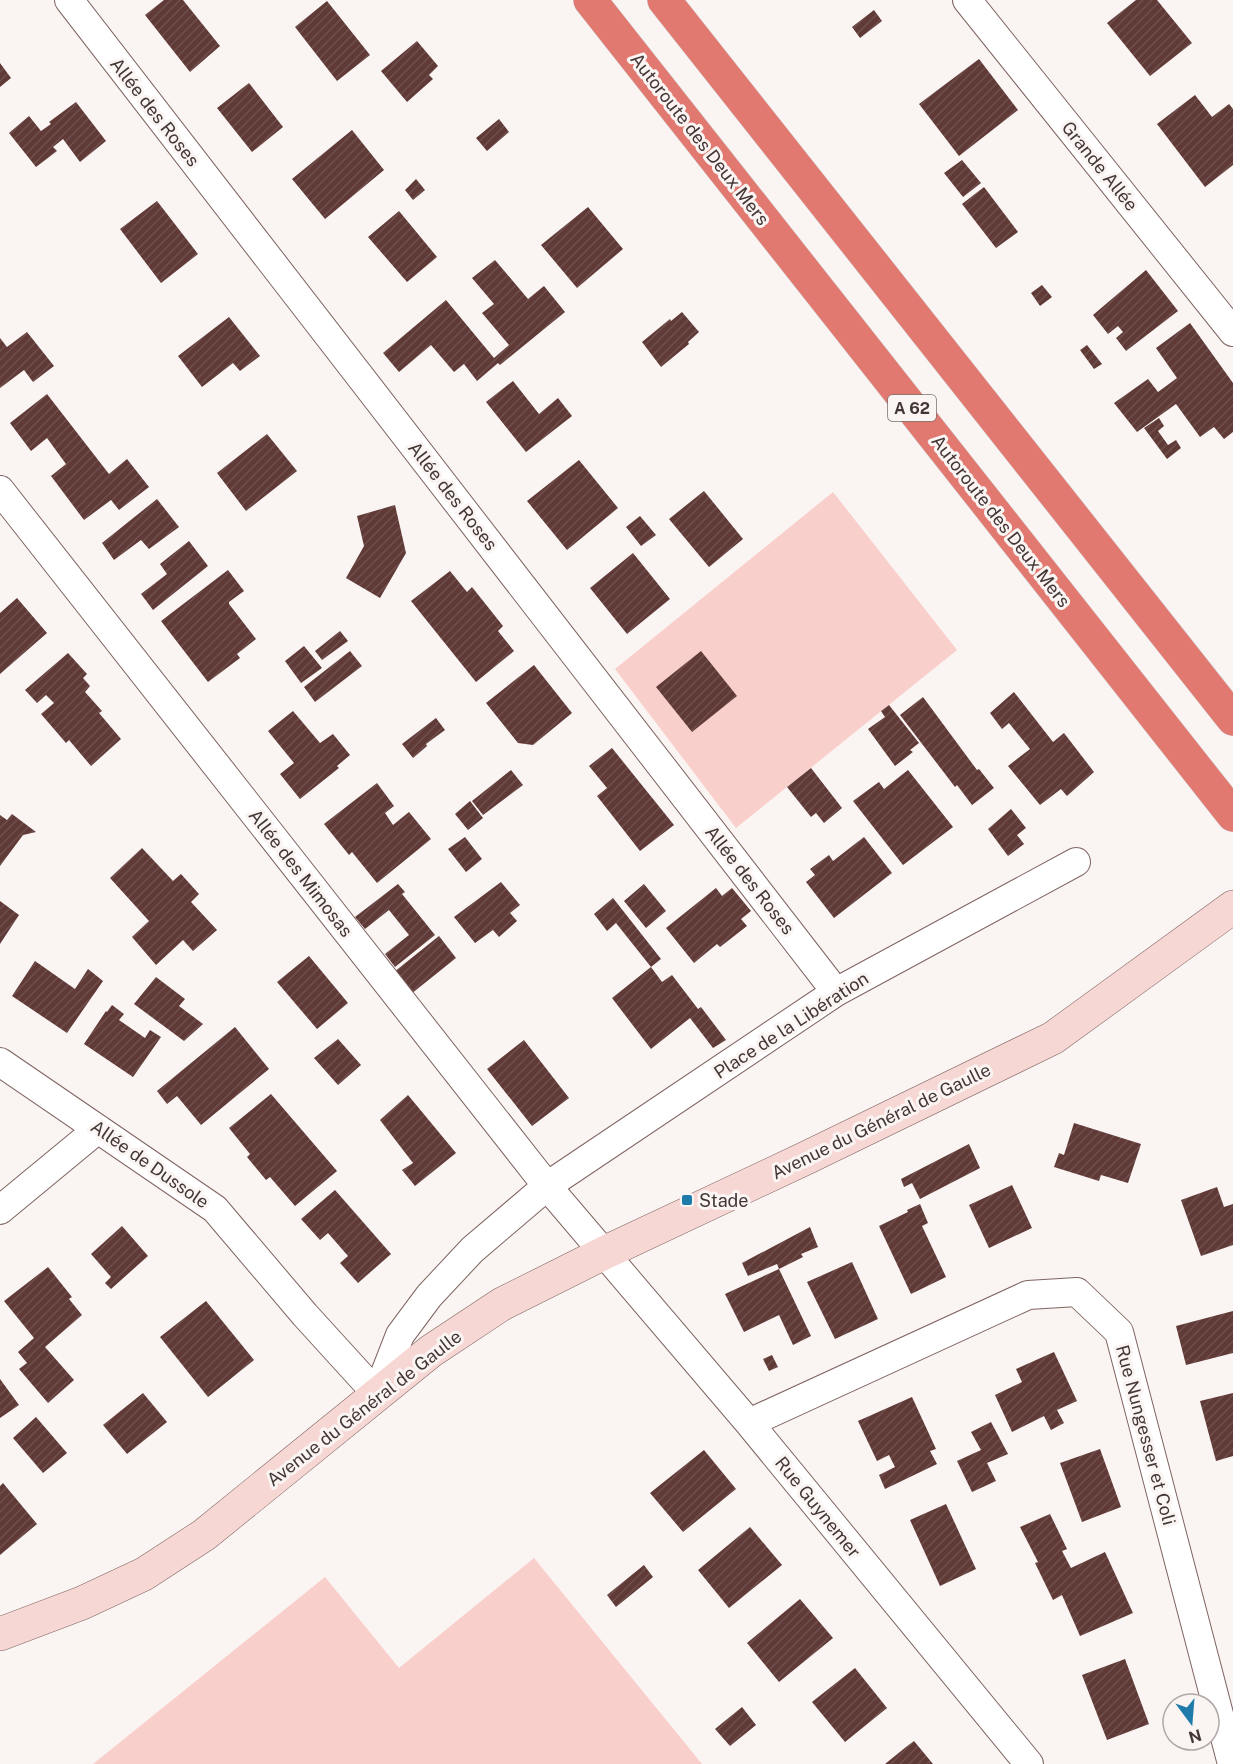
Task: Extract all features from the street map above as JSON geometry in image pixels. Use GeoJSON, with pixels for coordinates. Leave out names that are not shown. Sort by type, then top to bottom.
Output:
{"type":"FeatureCollection","features":[{"type":"Feature","properties":{"kind":"highway","name":"Autoroute des Deux Mers"},"geometry":{"type":"LineString","coordinates":[[590,0],[1233,815]]}},
{"type":"Feature","properties":{"kind":"highway"},"geometry":{"type":"LineString","coordinates":[[664,0],[1233,720]]}},
{"type":"Feature","properties":{"kind":"street","name":"Allée des Roses"},"geometry":{"type":"LineString","coordinates":[[69,0],[836,992]]}},
{"type":"Feature","properties":{"kind":"street","name":"Grande Allée"},"geometry":{"type":"LineString","coordinates":[[967,0],[1233,332]]}},
{"type":"Feature","properties":{"kind":"street","name":"Allée des Mimosas"},"geometry":{"type":"LineString","coordinates":[[0,490],[547,1186],[604,1253]]}},
{"type":"Feature","properties":{"kind":"street","name":"Place de la Libération"},"geometry":{"type":"LineString","coordinates":[[377,1394],[400,1335],[429,1296],[472,1250],[547,1186],[836,992],[1076,862]]}},
{"type":"Feature","properties":{"kind":"street","name":"Avenue du Général de Gaulle"},"geometry":{"type":"LineString","coordinates":[[0,1634],[82,1603],[144,1574],[204,1535],[431,1351],[502,1304],[1053,1038],[1233,907]]}},
{"type":"Feature","properties":{"kind":"street","name":"Allée de Dussole"},"geometry":{"type":"LineString","coordinates":[[0,1062],[215,1209],[305,1315],[377,1394]]}},
{"type":"Feature","properties":{"kind":"street"},"geometry":{"type":"LineString","coordinates":[[0,1210],[98,1129]]}},
{"type":"Feature","properties":{"kind":"street","name":"Rue Guynemer"},"geometry":{"type":"LineString","coordinates":[[604,1253],[749,1422],[1029,1764]]}},
{"type":"Feature","properties":{"kind":"street","name":"Rue Nungesser et Coli"},"geometry":{"type":"LineString","coordinates":[[749,1422],[1028,1296],[1077,1292],[1119,1332],[1232,1764]]}},
{"type":"Feature","properties":{"kind":"shaded area"},"geometry":{"type":"Polygon","coordinates":[[[833,492],[957,650],[736,828],[615,669],[833,492]]]}},
{"type":"Feature","properties":{"kind":"shaded area"},"geometry":{"type":"Polygon","coordinates":[[[534,1558],[702,1764],[93,1764],[325,1577],[399,1668],[534,1558]]]}},
{"type":"Feature","properties":{"kind":"building"},"geometry":{"type":"Polygon","coordinates":[[[164,0],[183,0],[220,46],[190,72],[145,15],[164,0]]]}},
{"type":"Feature","properties":{"kind":"building"},"geometry":{"type":"Polygon","coordinates":[[[1136,0],[1157,0],[1192,43],[1150,76],[1107,23],[1136,0]]]}},
{"type":"Feature","properties":{"kind":"building"},"geometry":{"type":"Polygon","coordinates":[[[327,1],[370,55],[337,81],[295,27],[327,1]]]}},
{"type":"Feature","properties":{"kind":"building"},"geometry":{"type":"Polygon","coordinates":[[[874,10],[882,21],[860,38],[852,27],[874,10]]]}},
{"type":"Feature","properties":{"kind":"building"},"geometry":{"type":"Polygon","coordinates":[[[417,41],[438,66],[429,75],[433,79],[407,102],[381,71],[417,41]]]}},
{"type":"Feature","properties":{"kind":"building"},"geometry":{"type":"Polygon","coordinates":[[[979,59],[1018,110],[959,156],[919,104],[979,59]]]}},
{"type":"Feature","properties":{"kind":"building"},"geometry":{"type":"Polygon","coordinates":[[[0,63],[11,78],[0,87],[0,63]]]}},
{"type":"Feature","properties":{"kind":"building"},"geometry":{"type":"Polygon","coordinates":[[[249,83],[283,127],[252,152],[217,108],[249,83]]]}},
{"type":"Feature","properties":{"kind":"building"},"geometry":{"type":"Polygon","coordinates":[[[1195,95],[1212,117],[1229,104],[1233,109],[1233,165],[1205,187],[1157,124],[1195,95]]]}},
{"type":"Feature","properties":{"kind":"building"},"geometry":{"type":"Polygon","coordinates":[[[76,102],[106,141],[80,162],[63,139],[53,147],[57,151],[36,167],[9,133],[29,116],[41,131],[51,124],[49,122],[76,102]]]}},
{"type":"Feature","properties":{"kind":"building"},"geometry":{"type":"Polygon","coordinates":[[[499,119],[509,132],[487,151],[476,138],[499,119]]]}},
{"type":"Feature","properties":{"kind":"building"},"geometry":{"type":"Polygon","coordinates":[[[352,130],[384,170],[325,219],[292,179],[352,130]]]}},
{"type":"Feature","properties":{"kind":"building"},"geometry":{"type":"Polygon","coordinates":[[[962,160],[981,183],[963,197],[944,173],[962,160]]]}},
{"type":"Feature","properties":{"kind":"building"},"geometry":{"type":"Polygon","coordinates":[[[416,179],[425,190],[413,200],[405,190],[416,179]]]}},
{"type":"Feature","properties":{"kind":"building"},"geometry":{"type":"Polygon","coordinates":[[[984,187],[1018,232],[996,248],[962,204],[984,187]]]}},
{"type":"Feature","properties":{"kind":"building"},"geometry":{"type":"Polygon","coordinates":[[[157,201],[198,254],[161,283],[120,229],[157,201]]]}},
{"type":"Feature","properties":{"kind":"building"},"geometry":{"type":"Polygon","coordinates":[[[588,207],[623,249],[577,288],[541,245],[588,207]]]}},
{"type":"Feature","properties":{"kind":"building"},"geometry":{"type":"Polygon","coordinates":[[[399,211],[437,257],[407,282],[368,237],[399,211]]]}},
{"type":"Feature","properties":{"kind":"building"},"geometry":{"type":"Polygon","coordinates":[[[495,260],[528,299],[544,286],[565,312],[477,381],[464,364],[454,372],[431,345],[399,372],[383,353],[446,300],[494,358],[509,345],[482,313],[494,304],[472,278],[495,260]]]}},
{"type":"Feature","properties":{"kind":"building"},"geometry":{"type":"Polygon","coordinates":[[[1146,270],[1178,311],[1126,351],[1116,338],[1123,332],[1118,326],[1108,334],[1093,315],[1146,270]]]}},
{"type":"Feature","properties":{"kind":"building"},"geometry":{"type":"Polygon","coordinates":[[[1042,285],[1052,297],[1040,306],[1031,293],[1042,285]]]}},
{"type":"Feature","properties":{"kind":"building"},"geometry":{"type":"Polygon","coordinates":[[[682,312],[699,332],[688,342],[689,344],[661,367],[642,342],[682,312]]]}},
{"type":"Feature","properties":{"kind":"building"},"geometry":{"type":"Polygon","coordinates":[[[229,317],[260,356],[240,371],[233,363],[202,387],[178,356],[229,317]]]}},
{"type":"Feature","properties":{"kind":"building"},"geometry":{"type":"Polygon","coordinates":[[[1190,323],[1233,383],[1233,432],[1224,439],[1214,427],[1200,437],[1176,404],[1137,432],[1114,403],[1148,379],[1158,392],[1177,378],[1156,348],[1190,323]]]}},
{"type":"Feature","properties":{"kind":"building"},"geometry":{"type":"Polygon","coordinates":[[[27,332],[54,366],[33,382],[24,370],[0,388],[0,338],[7,347],[27,332]]]}},
{"type":"Feature","properties":{"kind":"building"},"geometry":{"type":"Polygon","coordinates":[[[1087,345],[1102,364],[1094,369],[1080,350],[1087,345]]]}},
{"type":"Feature","properties":{"kind":"building"},"geometry":{"type":"Polygon","coordinates":[[[513,381],[539,414],[558,398],[572,416],[526,452],[486,402],[513,381]]]}},
{"type":"Feature","properties":{"kind":"building"},"geometry":{"type":"Polygon","coordinates":[[[47,394],[109,474],[127,459],[149,487],[119,510],[111,500],[84,520],[51,476],[66,464],[47,438],[31,451],[10,423],[47,394]]]}},
{"type":"Feature","properties":{"kind":"building"},"geometry":{"type":"Polygon","coordinates":[[[1159,418],[1164,426],[1158,431],[1168,445],[1176,440],[1181,448],[1167,459],[1144,428],[1159,418]]]}},
{"type":"Feature","properties":{"kind":"building"},"geometry":{"type":"Polygon","coordinates":[[[267,434],[297,471],[246,511],[217,473],[267,434]]]}},
{"type":"Feature","properties":{"kind":"building"},"geometry":{"type":"Polygon","coordinates":[[[579,460],[618,508],[567,550],[527,501],[579,460]]]}},
{"type":"Feature","properties":{"kind":"building"},"geometry":{"type":"Polygon","coordinates":[[[704,491],[743,539],[709,567],[669,519],[704,491]]]}},
{"type":"Feature","properties":{"kind":"building"},"geometry":{"type":"Polygon","coordinates":[[[157,499],[179,527],[149,549],[141,540],[114,560],[102,543],[157,499]]]}},
{"type":"Feature","properties":{"kind":"building"},"geometry":{"type":"Polygon","coordinates":[[[395,505],[406,553],[380,598],[346,578],[364,546],[357,516],[395,505]]]}},
{"type":"Feature","properties":{"kind":"building"},"geometry":{"type":"Polygon","coordinates":[[[640,516],[656,535],[641,546],[626,527],[640,516]]]}},
{"type":"Feature","properties":{"kind":"building"},"geometry":{"type":"Polygon","coordinates":[[[189,541],[208,566],[153,610],[141,594],[167,574],[160,564],[189,541]]]}},
{"type":"Feature","properties":{"kind":"building"},"geometry":{"type":"Polygon","coordinates":[[[633,553],[670,599],[627,634],[590,588],[633,553]]]}},
{"type":"Feature","properties":{"kind":"building"},"geometry":{"type":"Polygon","coordinates":[[[228,570],[244,591],[229,604],[256,639],[237,654],[240,658],[208,682],[161,621],[228,570]]]}},
{"type":"Feature","properties":{"kind":"building"},"geometry":{"type":"Polygon","coordinates":[[[450,571],[467,592],[472,587],[503,626],[498,631],[514,651],[476,682],[411,601],[450,571]]]}},
{"type":"Feature","properties":{"kind":"building"},"geometry":{"type":"Polygon","coordinates":[[[17,598],[47,633],[0,674],[0,613],[17,598]]]}},
{"type":"Feature","properties":{"kind":"building"},"geometry":{"type":"Polygon","coordinates":[[[340,631],[348,641],[322,660],[315,651],[340,631]]]}},
{"type":"Feature","properties":{"kind":"building"},"geometry":{"type":"Polygon","coordinates":[[[304,646],[322,668],[301,683],[285,661],[304,646]]]}},
{"type":"Feature","properties":{"kind":"building"},"geometry":{"type":"Polygon","coordinates":[[[350,651],[362,666],[315,702],[304,687],[350,651]]]}},
{"type":"Feature","properties":{"kind":"building"},"geometry":{"type":"Polygon","coordinates":[[[701,651],[737,696],[692,732],[656,687],[701,651]]]}},
{"type":"Feature","properties":{"kind":"building"},"geometry":{"type":"Polygon","coordinates":[[[68,653],[87,674],[83,678],[90,686],[85,692],[102,711],[99,713],[121,739],[91,766],[69,740],[66,743],[41,714],[54,703],[46,695],[37,703],[25,690],[68,653]]]}},
{"type":"Feature","properties":{"kind":"building"},"geometry":{"type":"Polygon","coordinates":[[[534,665],[572,713],[533,745],[518,743],[486,703],[534,665]]]}},
{"type":"Feature","properties":{"kind":"building"},"geometry":{"type":"Polygon","coordinates":[[[1014,692],[1053,742],[1064,733],[1094,772],[1067,796],[1061,789],[1040,805],[1008,766],[1030,749],[1009,723],[1002,729],[990,713],[1014,692]]]}},
{"type":"Feature","properties":{"kind":"building"},"geometry":{"type":"Polygon","coordinates":[[[923,697],[977,770],[979,769],[994,788],[972,805],[957,785],[955,787],[900,715],[923,697]]]}},
{"type":"Feature","properties":{"kind":"building"},"geometry":{"type":"Polygon","coordinates":[[[889,705],[919,743],[910,750],[913,752],[895,766],[868,729],[885,717],[881,711],[889,705]]]}},
{"type":"Feature","properties":{"kind":"building"},"geometry":{"type":"Polygon","coordinates":[[[293,711],[320,743],[333,734],[350,755],[337,766],[339,768],[300,799],[280,774],[294,763],[268,731],[293,711]]]}},
{"type":"Feature","properties":{"kind":"building"},"geometry":{"type":"Polygon","coordinates":[[[436,718],[445,730],[426,744],[427,746],[413,758],[402,744],[436,718]]]}},
{"type":"Feature","properties":{"kind":"building"},"geometry":{"type":"Polygon","coordinates":[[[612,748],[674,825],[640,851],[597,796],[607,788],[589,766],[612,748]]]}},
{"type":"Feature","properties":{"kind":"building"},"geometry":{"type":"Polygon","coordinates":[[[811,768],[842,808],[824,823],[816,813],[811,817],[787,787],[811,768]]]}},
{"type":"Feature","properties":{"kind":"building"},"geometry":{"type":"Polygon","coordinates":[[[511,770],[523,785],[483,815],[472,801],[511,770]]]}},
{"type":"Feature","properties":{"kind":"building"},"geometry":{"type":"Polygon","coordinates":[[[908,770],[953,827],[903,865],[853,801],[879,782],[884,789],[908,770]]]}},
{"type":"Feature","properties":{"kind":"building"},"geometry":{"type":"Polygon","coordinates":[[[377,783],[394,806],[385,813],[393,825],[409,812],[431,839],[377,883],[352,852],[349,855],[324,824],[377,783]]]}},
{"type":"Feature","properties":{"kind":"building"},"geometry":{"type":"Polygon","coordinates":[[[470,801],[483,818],[468,830],[455,814],[470,801]]]}},
{"type":"Feature","properties":{"kind":"building"},"geometry":{"type":"Polygon","coordinates":[[[1011,809],[1026,828],[1017,835],[1024,844],[1008,856],[988,829],[1011,809]]]}},
{"type":"Feature","properties":{"kind":"building"},"geometry":{"type":"Polygon","coordinates":[[[12,814],[36,832],[23,835],[0,866],[0,815],[7,820],[12,814]]]}},
{"type":"Feature","properties":{"kind":"building"},"geometry":{"type":"Polygon","coordinates":[[[465,837],[482,859],[466,872],[448,849],[465,837]]]}},
{"type":"Feature","properties":{"kind":"building"},"geometry":{"type":"Polygon","coordinates":[[[864,837],[892,873],[834,918],[806,882],[815,875],[810,869],[829,855],[833,861],[864,837]]]}},
{"type":"Feature","properties":{"kind":"building"},"geometry":{"type":"Polygon","coordinates":[[[142,848],[173,881],[181,874],[199,894],[191,902],[217,930],[193,951],[183,940],[156,965],[132,937],[149,921],[110,878],[142,848]]]}},
{"type":"Feature","properties":{"kind":"building"},"geometry":{"type":"Polygon","coordinates":[[[501,882],[520,905],[510,913],[517,921],[499,937],[493,930],[475,943],[454,917],[501,882]]]}},
{"type":"Feature","properties":{"kind":"building"},"geometry":{"type":"Polygon","coordinates":[[[398,884],[405,892],[402,894],[435,935],[395,967],[385,954],[409,935],[389,910],[365,929],[355,917],[398,884]]]}},
{"type":"Feature","properties":{"kind":"building"},"geometry":{"type":"Polygon","coordinates":[[[644,884],[666,911],[646,928],[624,901],[644,884]]]}},
{"type":"Feature","properties":{"kind":"building"},"geometry":{"type":"Polygon","coordinates":[[[716,888],[722,896],[732,888],[751,911],[741,919],[747,926],[720,947],[717,944],[694,963],[666,928],[716,888]]]}},
{"type":"Feature","properties":{"kind":"building"},"geometry":{"type":"Polygon","coordinates":[[[613,898],[661,959],[651,967],[616,923],[607,931],[594,914],[613,898]]]}},
{"type":"Feature","properties":{"kind":"building"},"geometry":{"type":"Polygon","coordinates":[[[0,901],[19,915],[0,944],[0,901]]]}},
{"type":"Feature","properties":{"kind":"building"},"geometry":{"type":"Polygon","coordinates":[[[439,936],[456,958],[411,994],[394,972],[439,936]]]}},
{"type":"Feature","properties":{"kind":"building"},"geometry":{"type":"Polygon","coordinates":[[[309,956],[348,1003],[317,1029],[277,982],[309,956]]]}},
{"type":"Feature","properties":{"kind":"building"},"geometry":{"type":"Polygon","coordinates":[[[35,961],[75,989],[88,969],[103,981],[67,1033],[12,996],[35,961]]]}},
{"type":"Feature","properties":{"kind":"building"},"geometry":{"type":"Polygon","coordinates":[[[651,967],[662,982],[672,975],[698,1009],[701,1007],[726,1040],[713,1048],[690,1018],[651,1049],[612,998],[651,967]]]}},
{"type":"Feature","properties":{"kind":"building"},"geometry":{"type":"Polygon","coordinates":[[[156,977],[185,999],[179,1006],[203,1024],[184,1041],[134,1004],[156,977]]]}},
{"type":"Feature","properties":{"kind":"building"},"geometry":{"type":"Polygon","coordinates":[[[112,1005],[124,1014],[119,1020],[145,1038],[150,1030],[161,1037],[133,1077],[84,1044],[112,1005]]]}},
{"type":"Feature","properties":{"kind":"building"},"geometry":{"type":"Polygon","coordinates":[[[235,1027],[269,1069],[201,1125],[177,1096],[167,1104],[157,1091],[235,1027]]]}},
{"type":"Feature","properties":{"kind":"building"},"geometry":{"type":"Polygon","coordinates":[[[338,1039],[361,1065],[338,1085],[314,1058],[338,1039]]]}},
{"type":"Feature","properties":{"kind":"building"},"geometry":{"type":"Polygon","coordinates":[[[524,1040],[569,1098],[532,1126],[487,1069],[524,1040]]]}},
{"type":"Feature","properties":{"kind":"building"},"geometry":{"type":"Polygon","coordinates":[[[271,1094],[337,1171],[295,1206],[270,1177],[266,1180],[247,1157],[250,1154],[229,1128],[271,1094]]]}},
{"type":"Feature","properties":{"kind":"building"},"geometry":{"type":"Polygon","coordinates":[[[408,1095],[456,1153],[415,1186],[402,1170],[413,1163],[380,1120],[408,1095]]]}},
{"type":"Feature","properties":{"kind":"building"},"geometry":{"type":"Polygon","coordinates":[[[1074,1123],[1141,1144],[1128,1183],[1101,1175],[1099,1181],[1054,1167],[1059,1153],[1064,1155],[1074,1123]]]}},
{"type":"Feature","properties":{"kind":"building"},"geometry":{"type":"Polygon","coordinates":[[[969,1144],[980,1168],[920,1199],[912,1183],[904,1187],[901,1179],[969,1144]]]}},
{"type":"Feature","properties":{"kind":"building"},"geometry":{"type":"Polygon","coordinates":[[[1012,1185],[1032,1228],[989,1248],[969,1205],[1012,1185]]]}},
{"type":"Feature","properties":{"kind":"building"},"geometry":{"type":"Polygon","coordinates":[[[1217,1187],[1224,1207],[1233,1204],[1233,1245],[1201,1256],[1181,1200],[1217,1187]]]}},
{"type":"Feature","properties":{"kind":"building"},"geometry":{"type":"Polygon","coordinates":[[[335,1190],[391,1254],[358,1283],[340,1263],[348,1256],[328,1233],[320,1240],[301,1219],[335,1190]]]}},
{"type":"Feature","properties":{"kind":"building"},"geometry":{"type":"Polygon","coordinates":[[[920,1204],[928,1223],[922,1226],[946,1277],[911,1294],[879,1226],[920,1204]]]}},
{"type":"Feature","properties":{"kind":"building"},"geometry":{"type":"Polygon","coordinates":[[[122,1226],[148,1256],[111,1289],[105,1283],[111,1277],[91,1254],[122,1226]]]}},
{"type":"Feature","properties":{"kind":"building"},"geometry":{"type":"Polygon","coordinates":[[[810,1227],[818,1247],[801,1254],[803,1257],[779,1269],[777,1264],[748,1276],[742,1263],[810,1227]]]}},
{"type":"Feature","properties":{"kind":"building"},"geometry":{"type":"Polygon","coordinates":[[[852,1262],[878,1319],[835,1339],[807,1282],[852,1262]]]}},
{"type":"Feature","properties":{"kind":"building"},"geometry":{"type":"Polygon","coordinates":[[[48,1267],[72,1297],[69,1299],[82,1315],[45,1347],[74,1380],[48,1403],[19,1369],[27,1363],[18,1352],[34,1338],[4,1301],[48,1267]]]}},
{"type":"Feature","properties":{"kind":"building"},"geometry":{"type":"Polygon","coordinates":[[[779,1269],[811,1336],[793,1345],[779,1315],[744,1332],[725,1294],[779,1269]]]}},
{"type":"Feature","properties":{"kind":"building"},"geometry":{"type":"Polygon","coordinates":[[[206,1301],[254,1360],[208,1397],[160,1337],[206,1301]]]}},
{"type":"Feature","properties":{"kind":"building"},"geometry":{"type":"Polygon","coordinates":[[[1233,1311],[1233,1353],[1186,1365],[1176,1326],[1233,1311]]]}},
{"type":"Feature","properties":{"kind":"building"},"geometry":{"type":"Polygon","coordinates":[[[1054,1352],[1077,1401],[1057,1410],[1064,1423],[1051,1430],[1044,1416],[1012,1432],[995,1395],[1022,1382],[1016,1369],[1054,1352]]]}},
{"type":"Feature","properties":{"kind":"building"},"geometry":{"type":"Polygon","coordinates":[[[772,1355],[778,1367],[769,1371],[763,1359],[772,1355]]]}},
{"type":"Feature","properties":{"kind":"building"},"geometry":{"type":"Polygon","coordinates":[[[0,1379],[19,1405],[0,1418],[0,1379]]]}},
{"type":"Feature","properties":{"kind":"building"},"geometry":{"type":"Polygon","coordinates":[[[143,1393],[167,1422],[127,1454],[103,1425],[143,1393]]]}},
{"type":"Feature","properties":{"kind":"building"},"geometry":{"type":"Polygon","coordinates":[[[1233,1393],[1233,1456],[1216,1461],[1200,1401],[1233,1393]]]}},
{"type":"Feature","properties":{"kind":"building"},"geometry":{"type":"Polygon","coordinates":[[[912,1397],[936,1449],[930,1451],[937,1464],[885,1489],[879,1475],[895,1467],[889,1455],[877,1461],[858,1421],[912,1397]]]}},
{"type":"Feature","properties":{"kind":"building"},"geometry":{"type":"Polygon","coordinates":[[[36,1417],[67,1453],[43,1473],[13,1438],[36,1417]]]}},
{"type":"Feature","properties":{"kind":"building"},"geometry":{"type":"Polygon","coordinates":[[[991,1422],[1008,1454],[987,1463],[996,1481],[972,1492],[957,1461],[981,1450],[971,1432],[991,1422]]]}},
{"type":"Feature","properties":{"kind":"building"},"geometry":{"type":"Polygon","coordinates":[[[1100,1449],[1121,1507],[1082,1522],[1060,1463],[1100,1449]]]}},
{"type":"Feature","properties":{"kind":"building"},"geometry":{"type":"Polygon","coordinates":[[[704,1450],[736,1489],[683,1532],[650,1493],[704,1450]]]}},
{"type":"Feature","properties":{"kind":"building"},"geometry":{"type":"Polygon","coordinates":[[[3,1483],[37,1524],[0,1555],[0,1486],[3,1483]]]}},
{"type":"Feature","properties":{"kind":"building"},"geometry":{"type":"Polygon","coordinates":[[[946,1504],[976,1569],[940,1586],[910,1520],[946,1504]]]}},
{"type":"Feature","properties":{"kind":"building"},"geometry":{"type":"Polygon","coordinates":[[[1050,1514],[1067,1549],[1062,1551],[1071,1568],[1105,1552],[1133,1613],[1080,1636],[1062,1595],[1053,1600],[1035,1563],[1038,1562],[1020,1527],[1050,1514]]]}},
{"type":"Feature","properties":{"kind":"building"},"geometry":{"type":"Polygon","coordinates":[[[750,1527],[782,1565],[729,1608],[698,1570],[750,1527]]]}},
{"type":"Feature","properties":{"kind":"building"},"geometry":{"type":"Polygon","coordinates":[[[644,1565],[653,1577],[616,1607],[607,1595],[644,1565]]]}},
{"type":"Feature","properties":{"kind":"building"},"geometry":{"type":"Polygon","coordinates":[[[800,1599],[833,1638],[779,1682],[747,1643],[800,1599]]]}},
{"type":"Feature","properties":{"kind":"building"},"geometry":{"type":"Polygon","coordinates":[[[1125,1659],[1149,1724],[1107,1740],[1082,1675],[1125,1659]]]}},
{"type":"Feature","properties":{"kind":"building"},"geometry":{"type":"Polygon","coordinates":[[[855,1668],[887,1708],[845,1742],[812,1702],[855,1668]]]}},
{"type":"Feature","properties":{"kind":"building"},"geometry":{"type":"Polygon","coordinates":[[[742,1707],[756,1725],[730,1746],[715,1729],[742,1707]]]}},
{"type":"Feature","properties":{"kind":"building"},"geometry":{"type":"Polygon","coordinates":[[[914,1741],[933,1764],[885,1764],[906,1747],[914,1741]]]}},
{"type":"Feature","properties":{"kind":"place","name":"Stade"},"geometry":{"type":"Point","coordinates":[687,1200]}}]}
